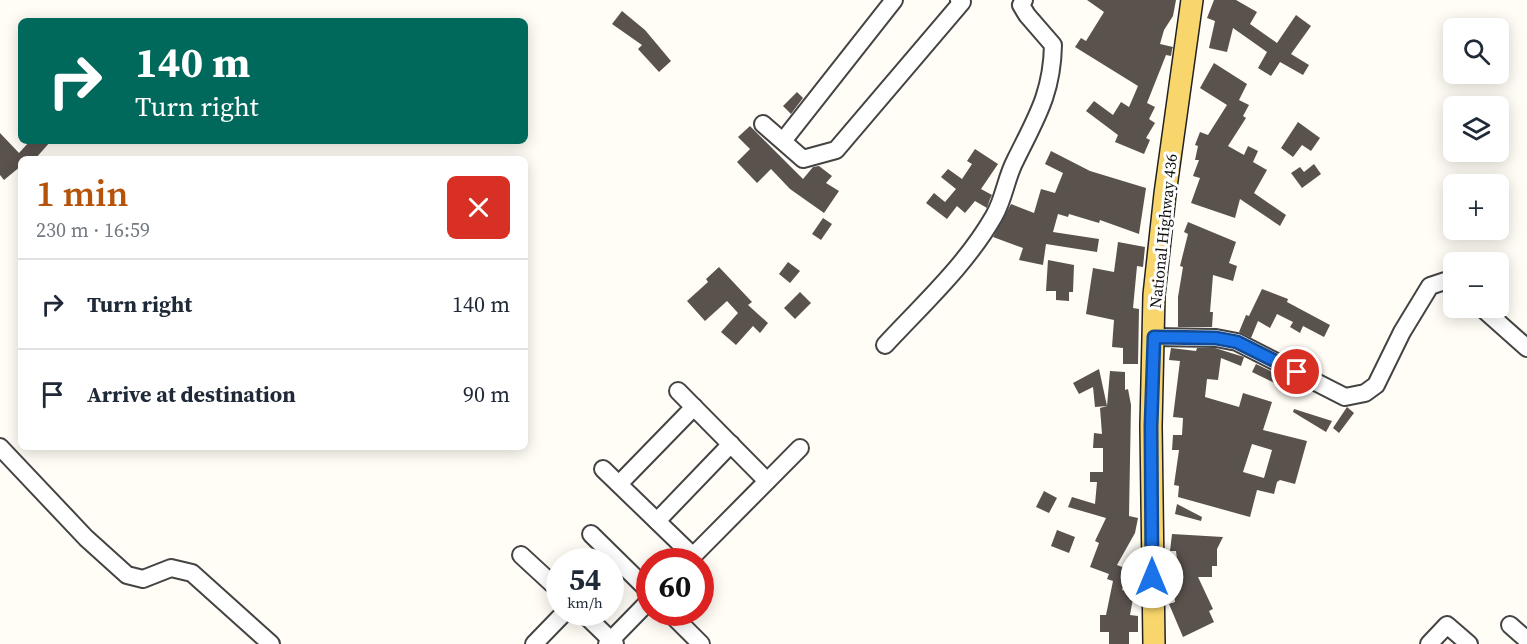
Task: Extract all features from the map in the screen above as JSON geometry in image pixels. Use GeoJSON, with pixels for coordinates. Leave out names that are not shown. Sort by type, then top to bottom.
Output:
{"type":"FeatureCollection","features":[{"type":"Feature","properties":{"kind":"main road","name":"National Highway 436"},"geometry":{"type":"LineString","coordinates":[[1154,644],[1151,426],[1158,245],[1192,0]]}},
{"type":"Feature","properties":{"kind":"street"},"geometry":{"type":"LineString","coordinates":[[783,141],[894,0]]}},
{"type":"Feature","properties":{"kind":"street"},"geometry":{"type":"LineString","coordinates":[[763,124],[803,159],[836,150],[962,2],[959,0]]}},
{"type":"Feature","properties":{"kind":"street"},"geometry":{"type":"LineString","coordinates":[[885,345],[971,253],[993,217],[1010,170],[1046,99],[1053,72],[1053,45],[1027,15],[1021,4],[1024,0]]}},
{"type":"Feature","properties":{"kind":"street"},"geometry":{"type":"LineString","coordinates":[[1154,337],[1216,338],[1237,342],[1345,397],[1353,397],[1376,385],[1402,332],[1430,286],[1443,282]]}},
{"type":"Feature","properties":{"kind":"street"},"geometry":{"type":"LineString","coordinates":[[1493,318],[1527,348]]}},
{"type":"Feature","properties":{"kind":"street"},"geometry":{"type":"LineString","coordinates":[[678,391],[767,480]]}},
{"type":"Feature","properties":{"kind":"street"},"geometry":{"type":"LineString","coordinates":[[619,484],[694,407]]}},
{"type":"Feature","properties":{"kind":"street"},"geometry":{"type":"LineString","coordinates":[[657,520],[731,444]]}},
{"type":"Feature","properties":{"kind":"street"},"geometry":{"type":"LineString","coordinates":[[0,447],[86,537],[127,575],[143,579],[171,568],[192,573],[271,644]]}},
{"type":"Feature","properties":{"kind":"street"},"geometry":{"type":"LineString","coordinates":[[700,548],[800,448]]}},
{"type":"Feature","properties":{"kind":"street"},"geometry":{"type":"LineString","coordinates":[[603,469],[657,520],[681,548]]}},
{"type":"Feature","properties":{"kind":"street"},"geometry":{"type":"LineString","coordinates":[[591,534],[636,578]]}},
{"type":"Feature","properties":{"kind":"street"},"geometry":{"type":"LineString","coordinates":[[522,555],[546,578]]}},
{"type":"Feature","properties":{"kind":"street"},"geometry":{"type":"LineString","coordinates":[[595,626],[611,643],[636,615]]}},
{"type":"Feature","properties":{"kind":"street"},"geometry":{"type":"LineString","coordinates":[[1429,644],[1447,625],[1469,644]]}},
{"type":"Feature","properties":{"kind":"street"},"geometry":{"type":"LineString","coordinates":[[1510,625],[1527,640]]}},
{"type":"Feature","properties":{"kind":"street"},"geometry":{"type":"LineString","coordinates":[[534,644],[551,626]]}},
{"type":"Feature","properties":{"kind":"street"},"geometry":{"type":"LineString","coordinates":[[683,626],[701,644]]}},
{"type":"Feature","properties":{"kind":"building"},"geometry":{"type":"Polygon","coordinates":[[[1087,0],[1176,0],[1173,16],[1164,30],[1160,44],[1173,47],[1171,56],[1166,55],[1147,103],[1155,107],[1149,119],[1155,123],[1146,138],[1150,140],[1144,154],[1115,142],[1118,135],[1086,111],[1094,101],[1113,115],[1121,102],[1129,107],[1138,86],[1075,47],[1081,38],[1086,41],[1104,12],[1087,0]]]}},
{"type":"Feature","properties":{"kind":"building"},"geometry":{"type":"Polygon","coordinates":[[[1214,0],[1236,0],[1257,12],[1250,24],[1277,43],[1296,15],[1311,26],[1291,54],[1309,65],[1303,75],[1280,62],[1271,76],[1258,68],[1267,52],[1233,28],[1227,52],[1209,48],[1215,21],[1207,18],[1214,0]]]}},
{"type":"Feature","properties":{"kind":"building"},"geometry":{"type":"Polygon","coordinates":[[[622,11],[645,30],[671,61],[659,72],[638,49],[642,45],[612,24],[622,11]]]}},
{"type":"Feature","properties":{"kind":"building"},"geometry":{"type":"Polygon","coordinates":[[[1214,63],[1247,84],[1239,100],[1249,105],[1243,116],[1246,118],[1228,146],[1244,155],[1248,146],[1258,151],[1253,162],[1267,170],[1254,193],[1286,215],[1280,226],[1240,199],[1235,218],[1191,203],[1200,178],[1193,176],[1199,160],[1195,160],[1198,146],[1195,145],[1200,132],[1208,135],[1227,105],[1200,88],[1214,63]]]}},
{"type":"Feature","properties":{"kind":"building"},"geometry":{"type":"Polygon","coordinates":[[[797,92],[803,98],[791,114],[783,106],[797,92]]]}},
{"type":"Feature","properties":{"kind":"building"},"geometry":{"type":"Polygon","coordinates":[[[1298,122],[1320,138],[1311,151],[1302,145],[1293,157],[1281,148],[1298,122]]]}},
{"type":"Feature","properties":{"kind":"building"},"geometry":{"type":"Polygon","coordinates":[[[750,126],[803,179],[813,167],[819,166],[832,176],[826,183],[839,191],[824,213],[790,189],[771,169],[757,183],[737,162],[750,149],[738,137],[750,126]]]}},
{"type":"Feature","properties":{"kind":"building"},"geometry":{"type":"Polygon","coordinates":[[[0,133],[19,153],[27,144],[48,144],[38,156],[18,156],[18,168],[4,180],[0,175],[0,133]]]}},
{"type":"Feature","properties":{"kind":"building"},"geometry":{"type":"Polygon","coordinates":[[[975,149],[998,164],[981,189],[992,195],[987,208],[975,201],[965,213],[957,206],[947,219],[926,203],[934,193],[945,202],[956,189],[941,177],[948,169],[962,179],[972,164],[967,161],[975,149]]]}},
{"type":"Feature","properties":{"kind":"building"},"geometry":{"type":"Polygon","coordinates":[[[1051,151],[1090,171],[1146,188],[1139,234],[1100,220],[1099,223],[1069,214],[1068,217],[1058,214],[1053,232],[1099,239],[1097,252],[1046,244],[1043,265],[1019,260],[1023,248],[993,237],[1011,204],[1034,213],[1041,189],[1055,193],[1063,173],[1045,164],[1051,151]]]}},
{"type":"Feature","properties":{"kind":"building"},"geometry":{"type":"Polygon","coordinates":[[[1314,164],[1321,174],[1302,188],[1291,173],[1300,167],[1304,172],[1314,164]]]}},
{"type":"Feature","properties":{"kind":"building"},"geometry":{"type":"Polygon","coordinates":[[[823,218],[832,224],[821,240],[812,234],[823,218]]]}},
{"type":"Feature","properties":{"kind":"building"},"geometry":{"type":"Polygon","coordinates":[[[1188,222],[1236,242],[1229,263],[1237,266],[1233,281],[1213,275],[1210,312],[1213,312],[1212,327],[1178,327],[1178,297],[1183,267],[1180,266],[1188,234],[1184,232],[1188,222]]]}},
{"type":"Feature","properties":{"kind":"building"},"geometry":{"type":"Polygon","coordinates":[[[1118,242],[1145,247],[1143,267],[1137,266],[1133,308],[1139,309],[1138,364],[1123,364],[1123,348],[1112,347],[1114,320],[1086,314],[1093,268],[1114,272],[1118,242]]]}},
{"type":"Feature","properties":{"kind":"building"},"geometry":{"type":"Polygon","coordinates":[[[1048,260],[1074,265],[1073,292],[1069,292],[1069,301],[1056,300],[1056,291],[1046,291],[1048,260]]]}},
{"type":"Feature","properties":{"kind":"building"},"geometry":{"type":"Polygon","coordinates":[[[788,262],[800,271],[790,283],[779,274],[788,262]]]}},
{"type":"Feature","properties":{"kind":"building"},"geometry":{"type":"Polygon","coordinates":[[[719,267],[752,302],[748,305],[768,323],[760,333],[753,326],[736,345],[721,332],[738,313],[727,301],[705,321],[687,301],[708,282],[706,279],[719,267]]]}},
{"type":"Feature","properties":{"kind":"building"},"geometry":{"type":"Polygon","coordinates":[[[1262,289],[1288,299],[1287,302],[1330,325],[1324,337],[1303,326],[1300,333],[1290,327],[1293,322],[1277,314],[1270,328],[1258,321],[1251,338],[1239,332],[1246,315],[1249,316],[1262,289]]]}},
{"type":"Feature","properties":{"kind":"building"},"geometry":{"type":"Polygon","coordinates":[[[800,292],[811,303],[795,319],[784,308],[800,292]]]}},
{"type":"Feature","properties":{"kind":"building"},"geometry":{"type":"Polygon","coordinates":[[[1171,348],[1196,351],[1197,348],[1215,348],[1244,357],[1241,366],[1221,358],[1218,380],[1207,379],[1205,397],[1239,407],[1243,393],[1272,402],[1263,430],[1307,441],[1295,484],[1280,480],[1277,482],[1274,494],[1257,490],[1250,517],[1178,497],[1179,486],[1174,485],[1179,450],[1172,450],[1173,435],[1182,435],[1183,418],[1173,417],[1180,361],[1169,360],[1171,348]],[[1252,444],[1243,472],[1264,478],[1272,450],[1252,444]]]}},
{"type":"Feature","properties":{"kind":"building"},"geometry":{"type":"Polygon","coordinates":[[[1256,364],[1285,378],[1281,386],[1252,372],[1256,364]]]}},
{"type":"Feature","properties":{"kind":"building"},"geometry":{"type":"Polygon","coordinates":[[[1099,369],[1107,406],[1095,407],[1093,387],[1079,394],[1073,383],[1099,369]]]}},
{"type":"Feature","properties":{"kind":"building"},"geometry":{"type":"Polygon","coordinates":[[[1110,371],[1125,372],[1125,390],[1128,389],[1131,405],[1129,516],[1138,518],[1135,533],[1117,565],[1130,570],[1122,590],[1134,593],[1130,615],[1138,616],[1138,632],[1129,632],[1129,644],[1109,644],[1109,632],[1100,632],[1100,615],[1106,615],[1113,581],[1107,579],[1109,574],[1090,567],[1099,543],[1095,541],[1106,518],[1068,507],[1072,497],[1095,504],[1097,482],[1090,482],[1090,472],[1103,472],[1103,448],[1093,448],[1094,433],[1102,434],[1100,408],[1107,406],[1110,371]]]}},
{"type":"Feature","properties":{"kind":"building"},"geometry":{"type":"Polygon","coordinates":[[[1347,407],[1354,413],[1339,433],[1333,428],[1347,407]]]}},
{"type":"Feature","properties":{"kind":"building"},"geometry":{"type":"Polygon","coordinates":[[[1294,409],[1332,421],[1326,432],[1293,412],[1294,409]]]}},
{"type":"Feature","properties":{"kind":"building"},"geometry":{"type":"Polygon","coordinates":[[[1044,491],[1057,498],[1049,513],[1036,507],[1044,491]]]}},
{"type":"Feature","properties":{"kind":"building"},"geometry":{"type":"Polygon","coordinates":[[[1177,504],[1202,517],[1201,521],[1175,514],[1177,504]]]}},
{"type":"Feature","properties":{"kind":"building"},"geometry":{"type":"Polygon","coordinates":[[[1057,530],[1075,537],[1069,553],[1051,546],[1057,530]]]}},
{"type":"Feature","properties":{"kind":"building"},"geometry":{"type":"Polygon","coordinates":[[[1172,534],[1223,537],[1217,549],[1217,566],[1212,566],[1212,577],[1198,577],[1213,609],[1209,611],[1214,622],[1183,637],[1169,604],[1175,602],[1170,570],[1178,568],[1176,551],[1170,551],[1172,534]]]}},
{"type":"Feature","properties":{"kind":"route"},"geometry":{"type":"LineString","coordinates":[[1152,577],[1151,426],[1154,337],[1216,338],[1237,342],[1297,372]]}}]}
